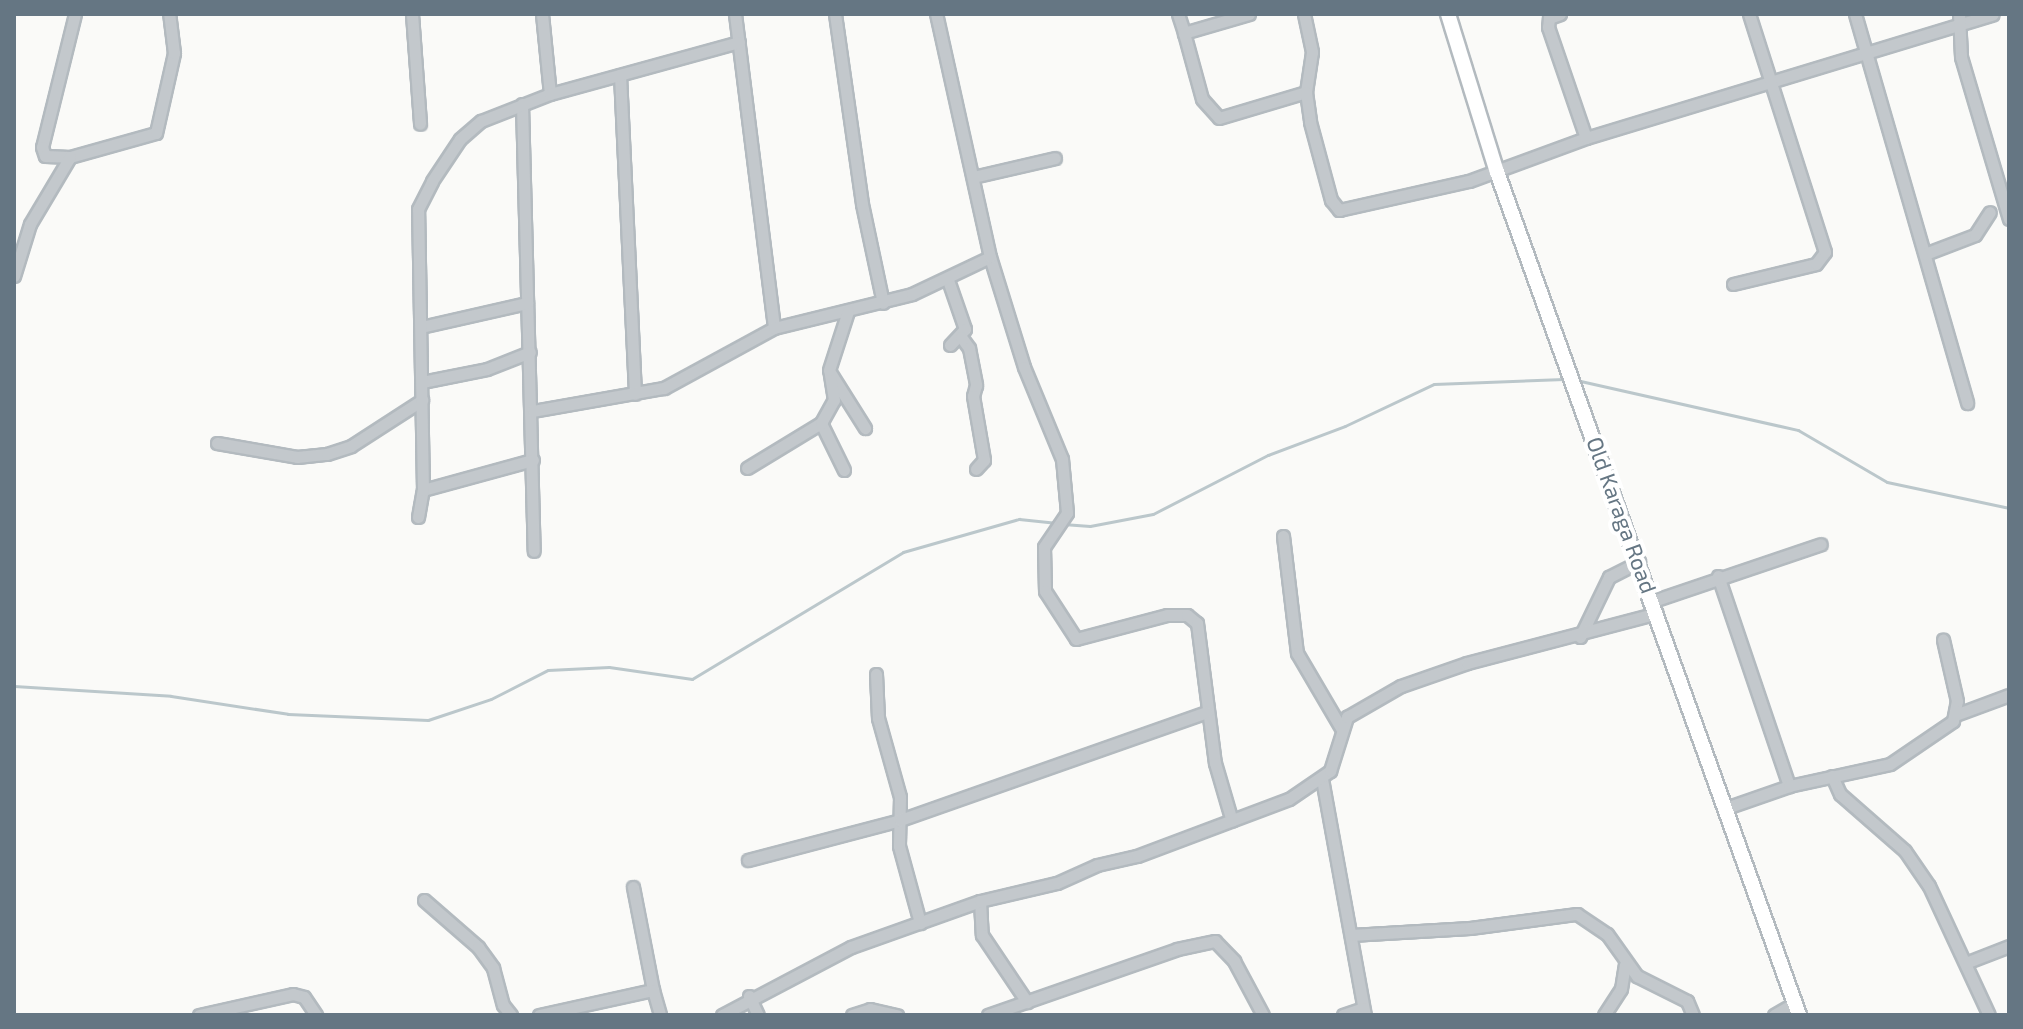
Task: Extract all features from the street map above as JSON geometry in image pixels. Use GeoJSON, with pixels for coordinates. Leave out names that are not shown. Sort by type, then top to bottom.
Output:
{"type":"FeatureCollection","features":[{"type":"Feature","properties":{"kind":"street"},"geometry":{"type":"LineString","coordinates":[[75,14],[42,147],[45,156],[70,157],[156,133],[174,53],[169,14]]}},
{"type":"Feature","properties":{"kind":"street"},"geometry":{"type":"LineString","coordinates":[[412,14],[420,124]]}},
{"type":"Feature","properties":{"kind":"street"},"geometry":{"type":"LineString","coordinates":[[542,14],[550,94]]}},
{"type":"Feature","properties":{"kind":"street"},"geometry":{"type":"LineString","coordinates":[[735,14],[774,328]]}},
{"type":"Feature","properties":{"kind":"street"},"geometry":{"type":"LineString","coordinates":[[835,14],[862,204],[883,303]]}},
{"type":"Feature","properties":{"kind":"street"},"geometry":{"type":"LineString","coordinates":[[936,14],[990,257],[1024,367],[1062,459],[1067,513],[1044,547],[1045,591],[1076,639],[1167,615],[1187,615],[1197,623],[1207,712],[1232,821]]}},
{"type":"Feature","properties":{"kind":"street"},"geometry":{"type":"LineString","coordinates":[[1178,14],[1197,91],[1219,118],[1306,92]]}},
{"type":"Feature","properties":{"kind":"street"},"geometry":{"type":"LineString","coordinates":[[1184,33],[1249,14]]}},
{"type":"Feature","properties":{"kind":"street"},"geometry":{"type":"LineString","coordinates":[[1304,14],[1312,52],[1306,92],[1331,200],[1339,210],[1497,172],[1586,138],[1770,80],[1869,54],[1960,19],[1993,14]]}},
{"type":"Feature","properties":{"kind":"street","name":"Old Karaga Road"},"geometry":{"type":"LineString","coordinates":[[1448,14],[1497,172],[1797,1009]]}},
{"type":"Feature","properties":{"kind":"street"},"geometry":{"type":"LineString","coordinates":[[1560,14],[1549,18],[1548,27],[1586,138]]}},
{"type":"Feature","properties":{"kind":"street"},"geometry":{"type":"LineString","coordinates":[[1733,284],[1816,264],[1825,252],[1749,14]]}},
{"type":"Feature","properties":{"kind":"street"},"geometry":{"type":"LineString","coordinates":[[1855,14],[1967,403]]}},
{"type":"Feature","properties":{"kind":"street"},"geometry":{"type":"LineString","coordinates":[[1960,19],[1961,57],[2009,219]]}},
{"type":"Feature","properties":{"kind":"street"},"geometry":{"type":"LineString","coordinates":[[418,517],[423,490],[418,209],[460,139],[481,121],[550,94],[739,42]]}},
{"type":"Feature","properties":{"kind":"street"},"geometry":{"type":"LineString","coordinates":[[620,75],[635,394]]}},
{"type":"Feature","properties":{"kind":"street"},"geometry":{"type":"LineString","coordinates":[[522,104],[533,411],[534,551]]}},
{"type":"Feature","properties":{"kind":"street"},"geometry":{"type":"LineString","coordinates":[[14,276],[30,224],[70,157]]}},
{"type":"Feature","properties":{"kind":"street"},"geometry":{"type":"LineString","coordinates":[[973,177],[1055,158]]}},
{"type":"Feature","properties":{"kind":"street"},"geometry":{"type":"LineString","coordinates":[[1925,254],[1975,235],[1990,212]]}},
{"type":"Feature","properties":{"kind":"street"},"geometry":{"type":"LineString","coordinates":[[533,411],[635,394],[680,382],[774,328],[883,303],[948,280],[990,257]]}},
{"type":"Feature","properties":{"kind":"street"},"geometry":{"type":"LineString","coordinates":[[948,280],[963,318],[961,337],[969,348],[976,385],[973,396],[984,460],[976,469]]}},
{"type":"Feature","properties":{"kind":"street"},"geometry":{"type":"LineString","coordinates":[[421,327],[527,303]]}},
{"type":"Feature","properties":{"kind":"street"},"geometry":{"type":"LineString","coordinates":[[747,468],[821,423],[834,400],[829,370],[848,311]]}},
{"type":"Feature","properties":{"kind":"street"},"geometry":{"type":"LineString","coordinates":[[950,345],[961,337]]}},
{"type":"Feature","properties":{"kind":"street"},"geometry":{"type":"LineString","coordinates":[[422,382],[487,369],[530,352]]}},
{"type":"Feature","properties":{"kind":"street"},"geometry":{"type":"LineString","coordinates":[[829,370],[865,428]]}},
{"type":"Feature","properties":{"kind":"street"},"geometry":{"type":"LineString","coordinates":[[217,443],[297,457],[327,454],[351,446],[422,400]]}},
{"type":"Feature","properties":{"kind":"street"},"geometry":{"type":"LineString","coordinates":[[821,423],[844,470]]}},
{"type":"Feature","properties":{"kind":"street"},"geometry":{"type":"LineString","coordinates":[[423,490],[533,460]]}},
{"type":"Feature","properties":{"kind":"street"},"geometry":{"type":"LineString","coordinates":[[1283,536],[1297,653],[1341,728]]}},
{"type":"Feature","properties":{"kind":"street"},"geometry":{"type":"LineString","coordinates":[[722,1015],[749,996],[851,947],[980,901],[1057,883],[1097,865],[1137,856],[1232,821],[1322,779],[1336,762],[1341,728],[1363,704],[1401,686],[1467,663],[1580,637],[1655,607],[1718,576],[1821,544]]}},
{"type":"Feature","properties":{"kind":"street"},"geometry":{"type":"LineString","coordinates":[[1580,637],[1609,577],[1639,562]]}},
{"type":"Feature","properties":{"kind":"street"},"geometry":{"type":"LineString","coordinates":[[1718,576],[1789,786]]}},
{"type":"Feature","properties":{"kind":"street"},"geometry":{"type":"LineString","coordinates":[[1943,640],[1958,714]]}},
{"type":"Feature","properties":{"kind":"street"},"geometry":{"type":"LineString","coordinates":[[876,674],[878,718],[900,797],[899,846],[920,923]]}},
{"type":"Feature","properties":{"kind":"street"},"geometry":{"type":"LineString","coordinates":[[1726,808],[1789,786],[1890,764],[1958,714],[2009,695]]}},
{"type":"Feature","properties":{"kind":"street"},"geometry":{"type":"LineString","coordinates":[[748,860],[900,820],[1207,712]]}},
{"type":"Feature","properties":{"kind":"street"},"geometry":{"type":"LineString","coordinates":[[1832,776],[1840,794],[1859,815],[1905,851],[1929,886],[1968,962],[1989,1015]]}},
{"type":"Feature","properties":{"kind":"street"},"geometry":{"type":"LineString","coordinates":[[1322,779],[1364,1011],[1343,1015]]}},
{"type":"Feature","properties":{"kind":"street"},"geometry":{"type":"LineString","coordinates":[[633,887],[660,1015]]}},
{"type":"Feature","properties":{"kind":"street"},"geometry":{"type":"LineString","coordinates":[[424,900],[478,947],[493,968],[503,1005],[511,1015]]}},
{"type":"Feature","properties":{"kind":"street"},"geometry":{"type":"LineString","coordinates":[[980,901],[982,935],[1027,1002]]}},
{"type":"Feature","properties":{"kind":"street"},"geometry":{"type":"LineString","coordinates":[[1351,935],[1470,928],[1577,914],[1607,934],[1625,965],[1687,1001],[1693,1015]]}},
{"type":"Feature","properties":{"kind":"street"},"geometry":{"type":"LineString","coordinates":[[988,1015],[1177,949],[1215,941],[1234,961],[1263,1015]]}},
{"type":"Feature","properties":{"kind":"street"},"geometry":{"type":"LineString","coordinates":[[1968,962],[2009,946]]}},
{"type":"Feature","properties":{"kind":"street"},"geometry":{"type":"LineString","coordinates":[[1604,1015],[1621,989],[1625,965]]}},
{"type":"Feature","properties":{"kind":"street"},"geometry":{"type":"LineString","coordinates":[[539,1015],[653,990]]}},
{"type":"Feature","properties":{"kind":"street"},"geometry":{"type":"LineString","coordinates":[[199,1015],[293,994],[304,997],[316,1015]]}},
{"type":"Feature","properties":{"kind":"street"},"geometry":{"type":"LineString","coordinates":[[749,996],[758,1015]]}},
{"type":"Feature","properties":{"kind":"street"},"geometry":{"type":"LineString","coordinates":[[852,1015],[870,1009],[897,1015]]}},
{"type":"Feature","properties":{"kind":"street"},"geometry":{"type":"LineString","coordinates":[[1774,1015],[1797,1009]]}},
{"type":"Feature","properties":{"kind":"waterway"},"geometry":{"type":"LineString","coordinates":[[1063,524],[1090,526],[1153,514],[1268,455],[1345,426],[1434,384],[1564,379]]}},
{"type":"Feature","properties":{"kind":"waterway"},"geometry":{"type":"LineString","coordinates":[[1576,380],[1798,430],[1887,482],[2009,508]]}},
{"type":"Feature","properties":{"kind":"waterway"},"geometry":{"type":"LineString","coordinates":[[14,686],[171,696],[288,714],[428,720],[491,699],[548,670],[609,667],[692,679],[903,552],[1019,519],[1055,523]]}}]}
